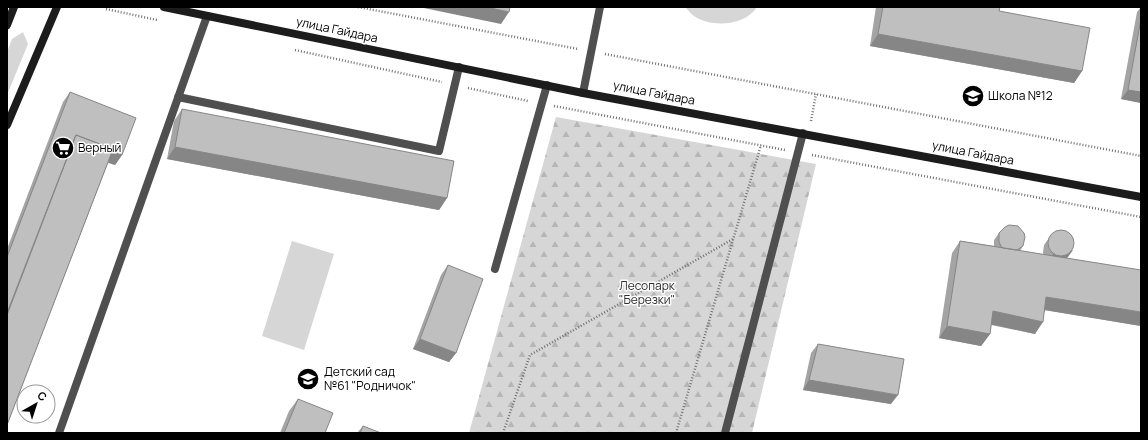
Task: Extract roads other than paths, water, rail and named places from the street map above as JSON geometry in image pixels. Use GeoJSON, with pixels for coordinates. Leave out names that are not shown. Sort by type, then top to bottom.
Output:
{"type":"FeatureCollection","features":[{"type":"Feature","properties":{"kind":"street"},"geometry":{"type":"LineString","coordinates":[[7,25],[13,10],[18,7]]}},
{"type":"Feature","properties":{"kind":"street"},"geometry":{"type":"LineString","coordinates":[[7,125],[57,7]]}},
{"type":"Feature","properties":{"kind":"street","name":"улица Гайдара"},"geometry":{"type":"LineString","coordinates":[[164,7],[583,93],[1141,197]]}},
{"type":"Feature","properties":{"kind":"lane"},"geometry":{"type":"LineString","coordinates":[[583,93],[600,7]]}},
{"type":"Feature","properties":{"kind":"lane"},"geometry":{"type":"LineString","coordinates":[[59,433],[207,16]]}},
{"type":"Feature","properties":{"kind":"lane"},"geometry":{"type":"LineString","coordinates":[[178,97],[439,151],[459,67]]}},
{"type":"Feature","properties":{"kind":"lane"},"geometry":{"type":"LineString","coordinates":[[495,268],[547,85]]}},
{"type":"Feature","properties":{"kind":"lane"},"geometry":{"type":"LineString","coordinates":[[725,433],[803,133]]}},
{"type":"Feature","properties":{"kind":"place","name":"Школа №12"},"geometry":{"type":"Point","coordinates":[973,96]}},
{"type":"Feature","properties":{"kind":"place","name":"Верный"},"geometry":{"type":"Point","coordinates":[63,148]}},
{"type":"Feature","properties":{"kind":"place","name":"Детский сад №61 \"Родничок\""},"geometry":{"type":"Point","coordinates":[308,379]}},
{"type":"Feature","properties":{"kind":"park label","name":"Лесопарк \"Березки\""},"geometry":{"type":"Point","coordinates":[647,293]}}]}
